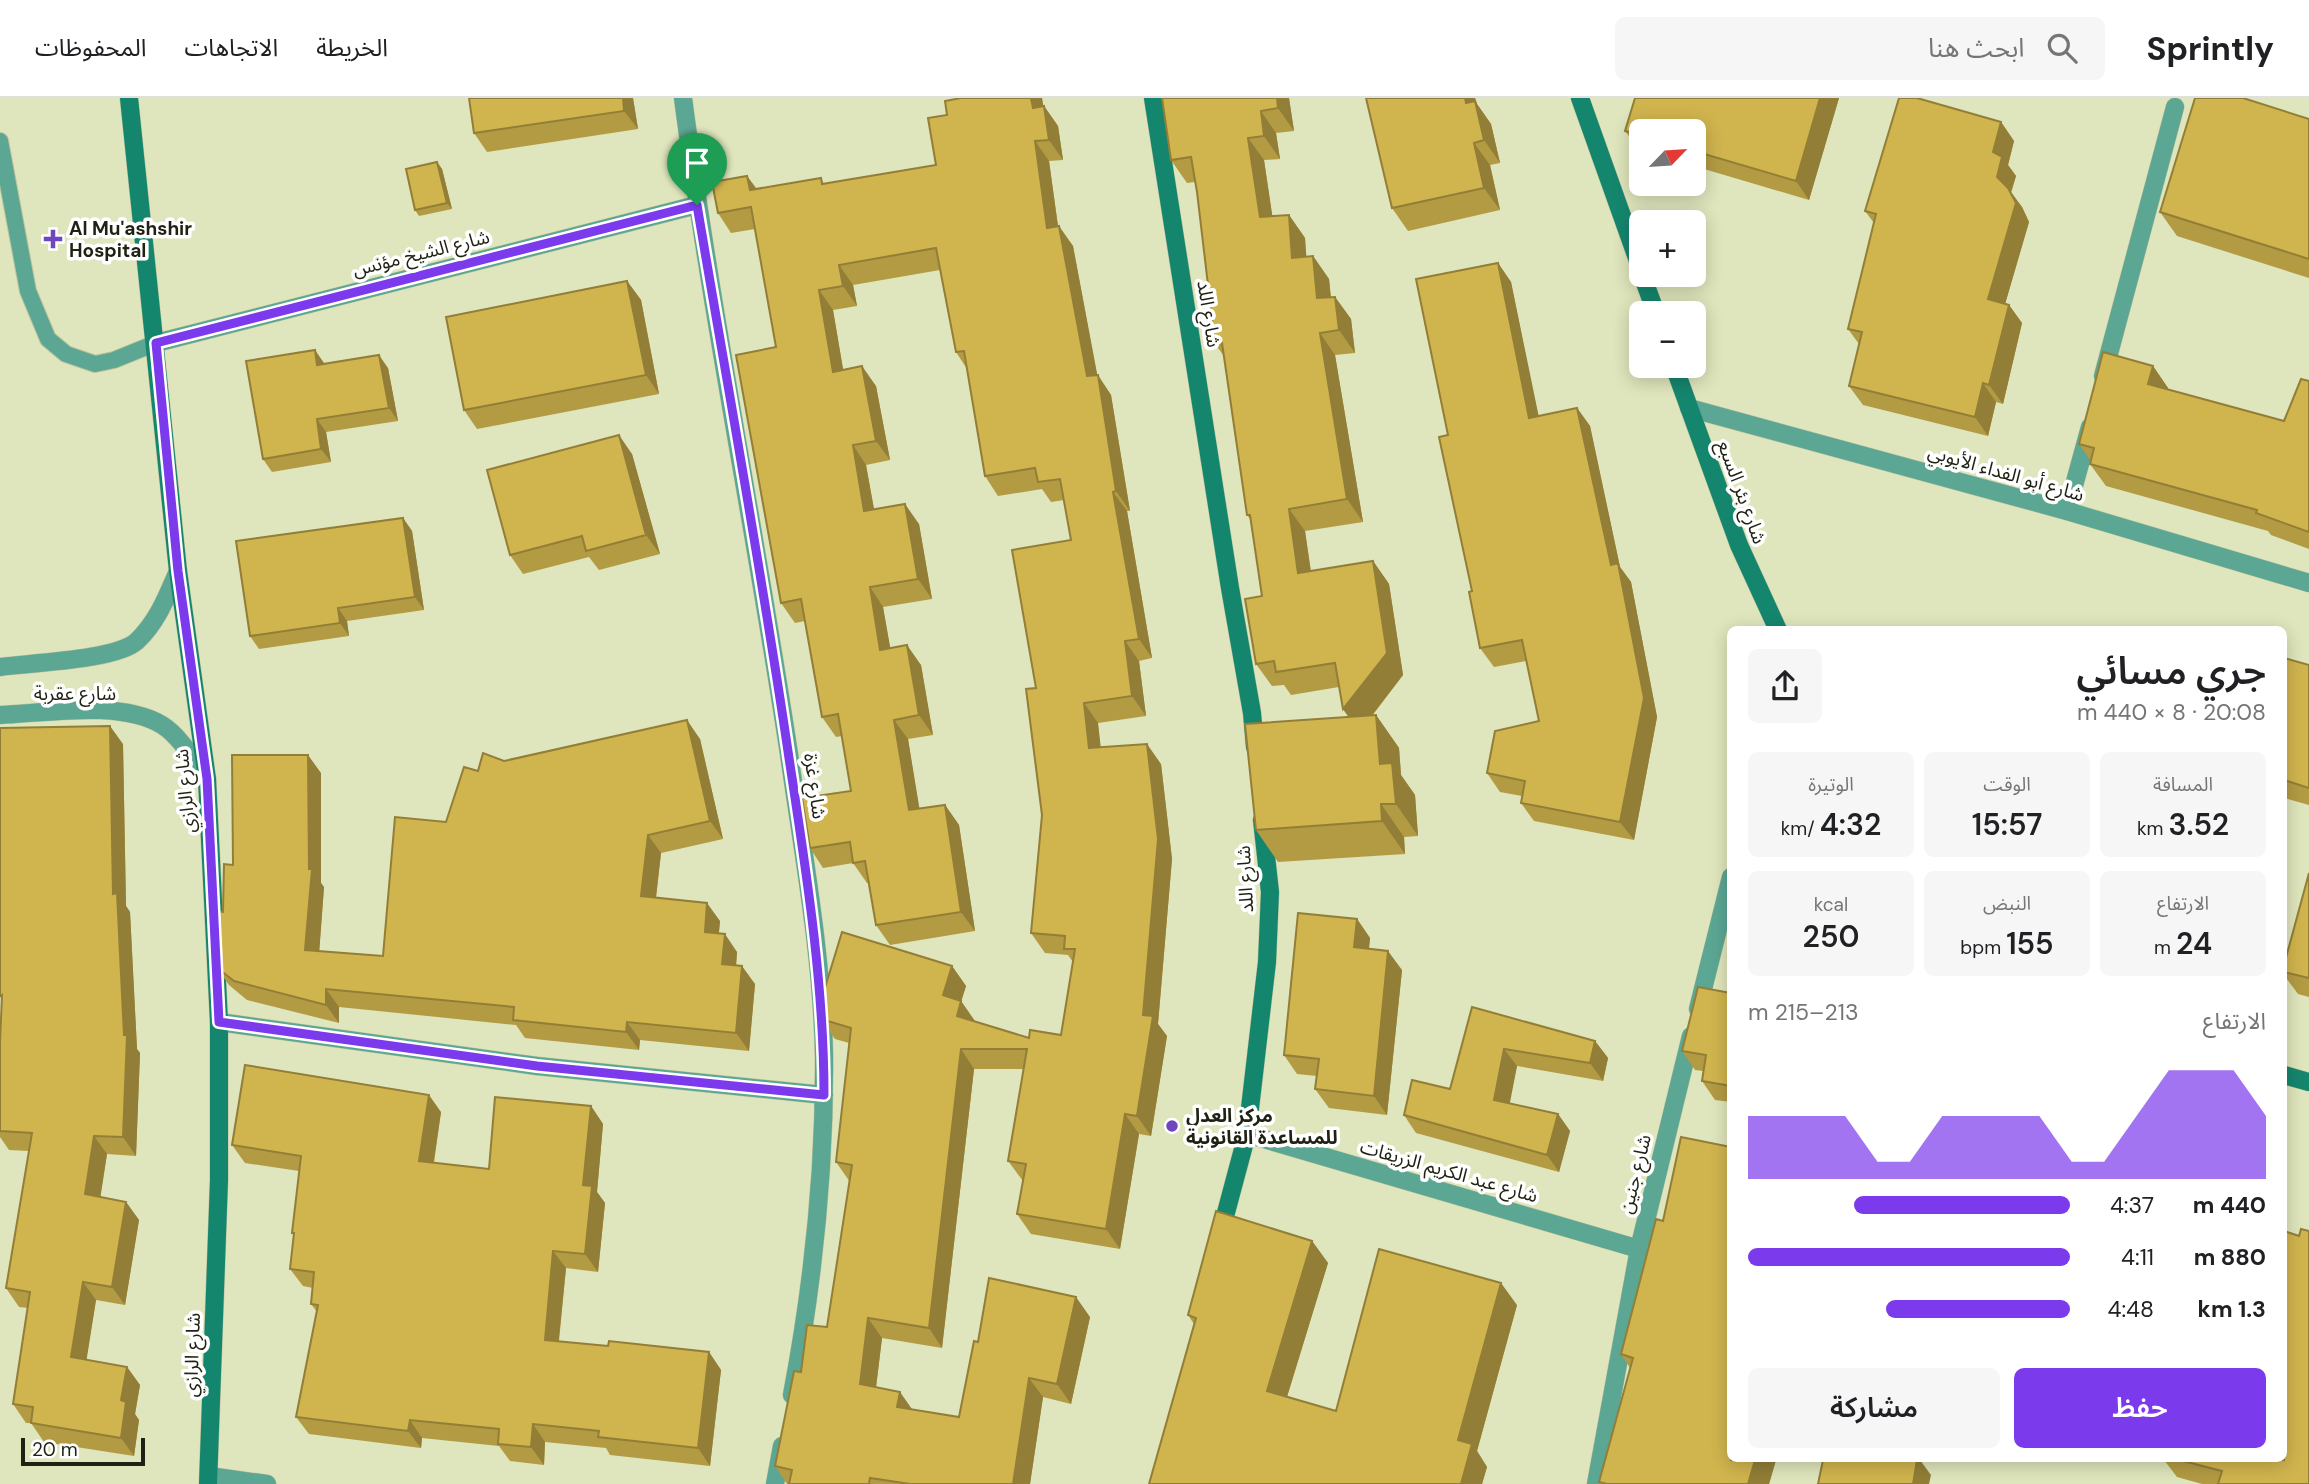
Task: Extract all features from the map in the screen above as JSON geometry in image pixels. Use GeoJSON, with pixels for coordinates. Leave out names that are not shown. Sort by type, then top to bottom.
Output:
{"type":"FeatureCollection","features":[{"type":"Feature","properties":{"kind":"street","name":"شارع الرازي"},"geometry":{"type":"LineString","coordinates":[[129,98],[178,571],[207,779],[219,1022],[219,1180],[208,1480]]}},
{"type":"Feature","properties":{"kind":"street","name":"شارع غزة"},"geometry":{"type":"LineString","coordinates":[[683,98],[697,205],[779,688],[820,990],[824,1095],[817,1215],[800,1356],[790,1407]]}},
{"type":"Feature","properties":{"kind":"street","name":"شارع اللد"},"geometry":{"type":"LineString","coordinates":[[1153,98],[1252,713],[1256,762]]}},
{"type":"Feature","properties":{"kind":"street"},"geometry":{"type":"LineString","coordinates":[[1580,98],[1629,237]]}},
{"type":"Feature","properties":{"kind":"street"},"geometry":{"type":"LineString","coordinates":[[2067,512],[2175,107]]}},
{"type":"Feature","properties":{"kind":"street","name":"شارع الشيخ مؤنس"},"geometry":{"type":"LineString","coordinates":[[156,343],[697,205]]}},
{"type":"Feature","properties":{"kind":"street","name":"شارع بئر السبع"},"geometry":{"type":"LineString","coordinates":[[1678,378],[1739,545],[1776,626]]}},
{"type":"Feature","properties":{"kind":"street","name":"شارع أبو الفداء الأيوبي"},"geometry":{"type":"LineString","coordinates":[[1689,408],[2067,512],[2309,583]]}},
{"type":"Feature","properties":{"kind":"street","name":"شارع عقربة"},"geometry":{"type":"LineString","coordinates":[[0,667],[117,652],[136,642],[160,612],[178,571]]}},
{"type":"Feature","properties":{"kind":"street","name":"شارع عقربة"},"geometry":{"type":"LineString","coordinates":[[0,715],[104,710],[144,716],[164,726],[184,747],[207,779]]}},
{"type":"Feature","properties":{"kind":"street","name":"شارع اللد"},"geometry":{"type":"LineString","coordinates":[[1216,1252],[1247,1134],[1267,962],[1270,892],[1260,800]]}},
{"type":"Feature","properties":{"kind":"street","name":"شارع جنين"},"geometry":{"type":"LineString","coordinates":[[1596,1484],[1639,1248],[1727,893]]}},
{"type":"Feature","properties":{"kind":"street"},"geometry":{"type":"LineString","coordinates":[[219,1022],[537,1066],[824,1095]]}},
{"type":"Feature","properties":{"kind":"street"},"geometry":{"type":"LineString","coordinates":[[2287,1076],[2309,1082]]}},
{"type":"Feature","properties":{"kind":"street","name":"شارع عبد الكريم الزريقات"},"geometry":{"type":"LineString","coordinates":[[1247,1134],[1639,1248]]}},
{"type":"Feature","properties":{"kind":"street"},"geometry":{"type":"LineString","coordinates":[[775,1484],[785,1433]]}},
{"type":"Feature","properties":{"kind":"street"},"geometry":{"type":"LineString","coordinates":[[208,1480],[267,1484]]}},
{"type":"Feature","properties":{"kind":"lane"},"geometry":{"type":"LineString","coordinates":[[0,141],[28,291],[48,339],[66,354],[95,364],[114,360],[156,343]]}},
{"type":"Feature","properties":{"kind":"building"},"geometry":{"type":"Polygon","coordinates":[[[469,98],[623,98],[624,111],[474,133],[469,98]]]}},
{"type":"Feature","properties":{"kind":"building"},"geometry":{"type":"Polygon","coordinates":[[[961,98],[1031,98],[1033,108],[1044,106],[1049,140],[1035,141],[1047,228],[1059,226],[1087,376],[1098,375],[1116,491],[1113,492],[1139,639],[1125,641],[1132,696],[1084,703],[1089,748],[1147,744],[1158,839],[1143,1015],[1153,1016],[1137,1116],[1125,1114],[1106,1229],[1017,1214],[1026,1164],[1008,1161],[1027,1049],[961,1049],[929,1328],[868,1318],[860,1384],[900,1392],[897,1407],[959,1417],[974,1341],[978,1342],[989,1278],[1076,1297],[1057,1384],[1029,1378],[1013,1484],[910,1484],[870,1478],[869,1484],[789,1484],[792,1470],[775,1466],[794,1371],[801,1372],[807,1325],[827,1327],[852,1165],[836,1162],[851,1028],[821,1019],[820,1004],[842,932],[952,966],[943,995],[961,1001],[957,1016],[1029,1038],[1030,1030],[1061,1035],[1075,949],[1064,949],[1065,936],[1031,933],[1042,815],[1026,689],[1036,688],[1012,550],[1071,540],[1060,479],[1038,482],[1035,468],[985,476],[964,351],[956,352],[936,248],[839,265],[843,286],[819,290],[833,372],[862,366],[876,441],[853,445],[864,511],[905,504],[918,579],[870,587],[880,650],[907,645],[919,715],[894,720],[909,810],[945,805],[961,912],[876,925],[865,861],[853,863],[850,842],[810,848],[802,798],[851,791],[838,714],[822,717],[801,599],[781,603],[736,355],[776,347],[751,207],[718,213],[712,182],[747,176],[750,190],[821,178],[822,184],[936,165],[928,118],[947,115],[945,101],[961,98]]]}},
{"type":"Feature","properties":{"kind":"building"},"geometry":{"type":"Polygon","coordinates":[[[1162,98],[1277,98],[1278,108],[1261,111],[1264,136],[1248,138],[1260,217],[1289,215],[1292,258],[1313,256],[1317,298],[1335,297],[1339,330],[1320,333],[1347,499],[1289,509],[1298,573],[1373,561],[1387,653],[1343,709],[1335,663],[1276,672],[1274,661],[1256,664],[1245,599],[1262,596],[1250,515],[1247,515],[1222,343],[1215,344],[1197,192],[1191,157],[1171,160],[1162,98]]]}},
{"type":"Feature","properties":{"kind":"building"},"geometry":{"type":"Polygon","coordinates":[[[1366,98],[1465,98],[1466,103],[1475,101],[1484,140],[1474,143],[1484,188],[1392,208],[1366,98]]]}},
{"type":"Feature","properties":{"kind":"building"},"geometry":{"type":"Polygon","coordinates":[[[1635,98],[1820,98],[1796,181],[1706,155],[1706,119],[1629,119],[1629,132],[1625,131],[1635,98]]]}},
{"type":"Feature","properties":{"kind":"building"},"geometry":{"type":"Polygon","coordinates":[[[1899,98],[1917,98],[2001,122],[1993,152],[2002,157],[1997,177],[2008,188],[2016,203],[1988,299],[2009,305],[1989,385],[1983,383],[1975,417],[1849,386],[1862,332],[1848,329],[1876,214],[1865,211],[1899,98]]]}},
{"type":"Feature","properties":{"kind":"building"},"geometry":{"type":"Polygon","coordinates":[[[2195,98],[2243,98],[2309,119],[2309,259],[2160,212],[2195,98]]]}},
{"type":"Feature","properties":{"kind":"building"},"geometry":{"type":"Polygon","coordinates":[[[437,162],[447,203],[415,210],[406,169],[437,162]]]}},
{"type":"Feature","properties":{"kind":"building"},"geometry":{"type":"Polygon","coordinates":[[[1498,263],[1529,418],[1577,408],[1611,565],[1618,563],[1644,698],[1620,822],[1521,803],[1525,781],[1487,773],[1495,731],[1539,721],[1522,640],[1480,648],[1469,592],[1472,591],[1439,437],[1448,435],[1416,279],[1498,263]]]}},
{"type":"Feature","properties":{"kind":"building"},"geometry":{"type":"Polygon","coordinates":[[[627,281],[646,375],[464,410],[446,317],[627,281]]]}},
{"type":"Feature","properties":{"kind":"building"},"geometry":{"type":"Polygon","coordinates":[[[315,350],[317,365],[379,355],[389,408],[317,419],[321,449],[263,459],[246,361],[315,350]]]}},
{"type":"Feature","properties":{"kind":"building"},"geometry":{"type":"Polygon","coordinates":[[[2103,352],[2153,366],[2148,384],[2284,421],[2301,379],[2309,381],[2309,532],[2256,513],[2257,510],[2090,464],[2094,448],[2079,444],[2103,352]]]}},
{"type":"Feature","properties":{"kind":"building"},"geometry":{"type":"Polygon","coordinates":[[[619,435],[646,535],[586,551],[582,536],[510,555],[487,470],[619,435]]]}},
{"type":"Feature","properties":{"kind":"building"},"geometry":{"type":"Polygon","coordinates":[[[403,518],[415,597],[338,608],[340,623],[250,636],[236,541],[403,518]]]}},
{"type":"Feature","properties":{"kind":"building"},"geometry":{"type":"Polygon","coordinates":[[[2287,659],[2309,665],[2309,788],[2287,781],[2287,659]]]}},
{"type":"Feature","properties":{"kind":"building"},"geometry":{"type":"Polygon","coordinates":[[[1376,715],[1380,764],[1392,763],[1396,804],[1381,804],[1382,821],[1256,830],[1245,724],[1376,715]]]}},
{"type":"Feature","properties":{"kind":"building"},"geometry":{"type":"Polygon","coordinates":[[[687,720],[710,821],[648,835],[641,896],[707,903],[705,932],[725,934],[722,964],[742,966],[736,1033],[627,1022],[626,1032],[513,1020],[514,1007],[326,989],[326,1005],[234,981],[216,967],[213,911],[223,912],[224,864],[233,865],[232,755],[308,755],[309,869],[312,869],[305,950],[383,956],[395,817],[446,822],[464,767],[478,771],[483,753],[504,761],[687,720]]]}},
{"type":"Feature","properties":{"kind":"building"},"geometry":{"type":"Polygon","coordinates":[[[110,726],[113,894],[117,893],[124,1035],[127,1035],[123,1137],[94,1136],[85,1194],[126,1202],[112,1287],[83,1282],[71,1357],[127,1367],[121,1400],[126,1402],[121,1438],[31,1423],[33,1407],[13,1404],[30,1292],[6,1288],[32,1133],[0,1131],[0,728],[110,726]]]}},
{"type":"Feature","properties":{"kind":"building"},"geometry":{"type":"Polygon","coordinates":[[[2309,873],[2309,978],[2287,973],[2287,954],[2309,873]]]}},
{"type":"Feature","properties":{"kind":"building"},"geometry":{"type":"Polygon","coordinates":[[[1298,913],[1357,919],[1354,947],[1388,951],[1374,1096],[1315,1089],[1319,1059],[1284,1055],[1298,913]]]}},
{"type":"Feature","properties":{"kind":"building"},"geometry":{"type":"Polygon","coordinates":[[[1698,987],[1727,992],[1727,1085],[1702,1081],[1706,1055],[1682,1051],[1698,987]]]}},
{"type":"Feature","properties":{"kind":"building"},"geometry":{"type":"Polygon","coordinates":[[[1472,1007],[1595,1041],[1590,1063],[1504,1049],[1494,1100],[1558,1114],[1547,1155],[1404,1115],[1412,1080],[1450,1089],[1472,1007]]]}},
{"type":"Feature","properties":{"kind":"building"},"geometry":{"type":"Polygon","coordinates":[[[245,1065],[429,1095],[419,1161],[489,1169],[495,1097],[591,1106],[583,1185],[592,1186],[585,1254],[553,1251],[545,1340],[608,1346],[609,1341],[709,1352],[698,1448],[598,1437],[599,1431],[533,1424],[531,1447],[498,1444],[499,1429],[410,1420],[408,1431],[296,1417],[318,1305],[311,1304],[314,1272],[290,1269],[301,1156],[232,1145],[245,1065]]]}},
{"type":"Feature","properties":{"kind":"building"},"geometry":{"type":"Polygon","coordinates":[[[1681,1137],[1727,1146],[1727,1462],[1754,1462],[1748,1484],[1599,1482],[1633,1358],[1621,1354],[1656,1219],[1663,1221],[1681,1137]]]}},
{"type":"Feature","properties":{"kind":"building"},"geometry":{"type":"Polygon","coordinates":[[[1216,1211],[1312,1241],[1267,1391],[1336,1411],[1379,1249],[1501,1283],[1458,1440],[1472,1444],[1461,1484],[1149,1484],[1196,1318],[1188,1315],[1216,1211]]]}},
{"type":"Feature","properties":{"kind":"building"},"geometry":{"type":"Polygon","coordinates":[[[2301,1229],[2309,1231],[2309,1484],[2218,1484],[2222,1471],[2187,1462],[2287,1462],[2287,1232],[2299,1236],[2301,1229]]]}},
{"type":"Feature","properties":{"kind":"building"},"geometry":{"type":"Polygon","coordinates":[[[1823,1462],[1917,1462],[1913,1484],[1818,1484],[1823,1462]]]}},
{"type":"Feature","properties":{"kind":"place","name":"Al Mu'ashshir Hospital"},"geometry":{"type":"Point","coordinates":[53,239]}},
{"type":"Feature","properties":{"kind":"place","name":"مركز العدل للمساعدة القانونية"},"geometry":{"type":"Point","coordinates":[1172,1126]}},
{"type":"Feature","properties":{"kind":"route"},"geometry":{"type":"LineString","coordinates":[[697,205],[779,688],[813,923],[824,1051],[824,1095],[537,1066],[219,1022],[207,779],[178,571],[156,343],[697,205]]}}]}
